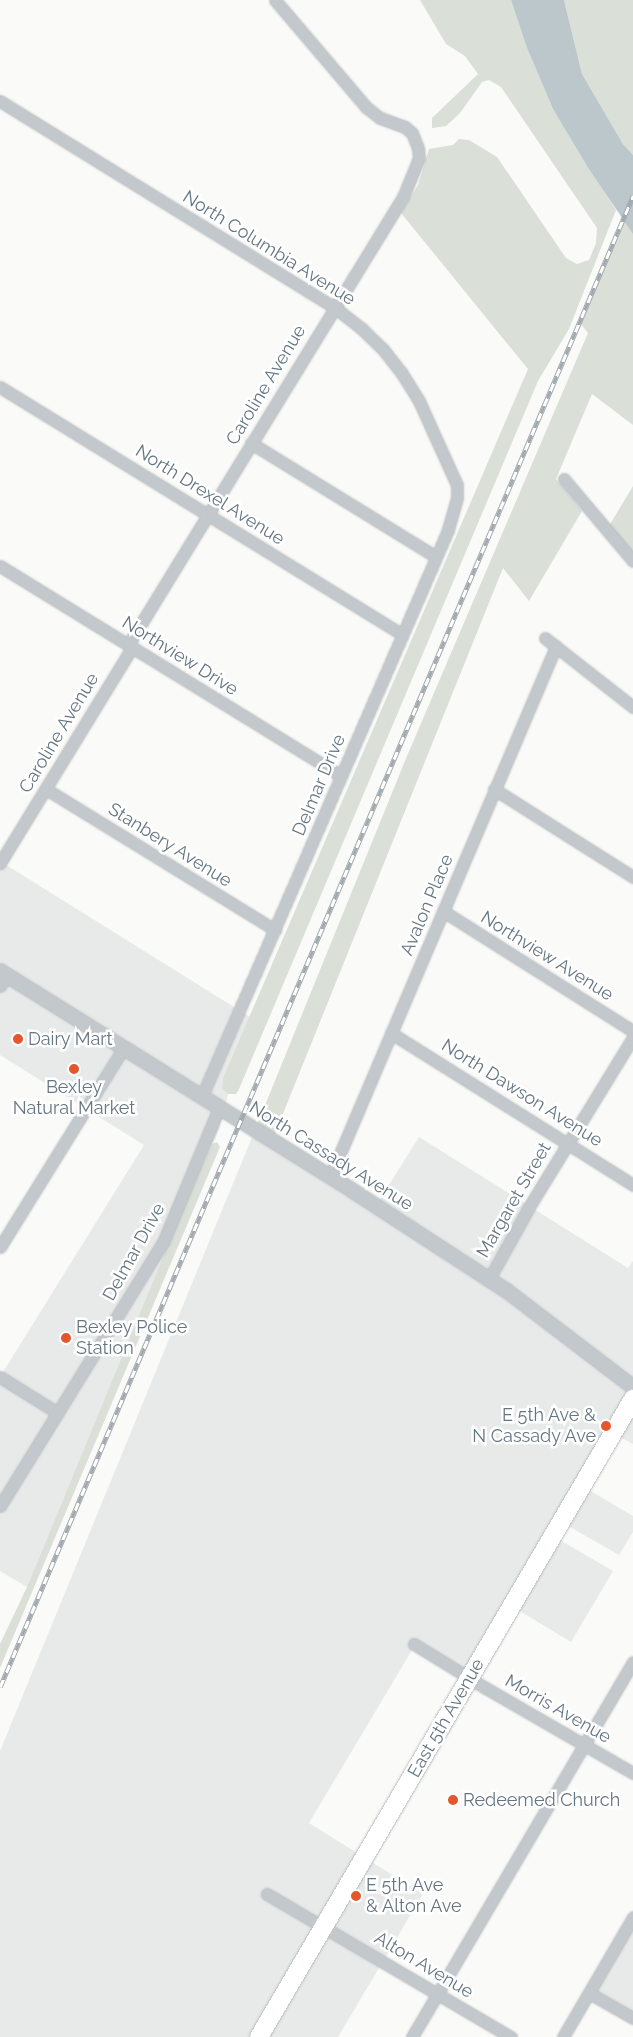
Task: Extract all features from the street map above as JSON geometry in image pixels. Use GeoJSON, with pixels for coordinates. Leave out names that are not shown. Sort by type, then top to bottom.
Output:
{"type":"FeatureCollection","features":[{"type":"Feature","properties":{"kind":"main road","name":"East 5th Avenue"},"geometry":{"type":"LineString","coordinates":[[259,2037],[633,1399]]}},
{"type":"Feature","properties":{"kind":"street","name":"Caroline Avenue"},"geometry":{"type":"LineString","coordinates":[[0,863],[46,789],[208,514],[410,183],[419,158],[416,139],[404,127],[380,118],[366,108],[275,0]]}},
{"type":"Feature","properties":{"kind":"street","name":"North Columbia Avenue"},"geometry":{"type":"LineString","coordinates":[[0,101],[334,307],[362,329],[382,348],[401,372],[419,401],[457,485]]}},
{"type":"Feature","properties":{"kind":"street","name":"North Drexel Avenue"},"geometry":{"type":"LineString","coordinates":[[0,387],[402,634]]}},
{"type":"Feature","properties":{"kind":"street"},"geometry":{"type":"LineString","coordinates":[[251,443],[436,558]]}},
{"type":"Feature","properties":{"kind":"street"},"geometry":{"type":"LineString","coordinates":[[564,479],[633,561]]}},
{"type":"Feature","properties":{"kind":"street","name":"Delmar Drive"},"geometry":{"type":"LineString","coordinates":[[202,1096],[276,930],[436,558],[454,509],[457,485]]}},
{"type":"Feature","properties":{"kind":"street","name":"Northview Drive"},"geometry":{"type":"LineString","coordinates":[[0,566],[341,776]]}},
{"type":"Feature","properties":{"kind":"street"},"geometry":{"type":"LineString","coordinates":[[545,638],[633,707]]}},
{"type":"Feature","properties":{"kind":"street","name":"Avalon Place"},"geometry":{"type":"LineString","coordinates":[[330,1177],[556,646]]}},
{"type":"Feature","properties":{"kind":"street","name":"Stanbery Avenue"},"geometry":{"type":"LineString","coordinates":[[46,789],[276,930]]}},
{"type":"Feature","properties":{"kind":"street"},"geometry":{"type":"LineString","coordinates":[[494,789],[633,877]]}},
{"type":"Feature","properties":{"kind":"street","name":"Northview Avenue"},"geometry":{"type":"LineString","coordinates":[[443,911],[633,1031]]}},
{"type":"Feature","properties":{"kind":"street","name":"North Cassady Avenue"},"geometry":{"type":"LineString","coordinates":[[2,977],[124,1047],[489,1279],[549,1321],[633,1387]]}},
{"type":"Feature","properties":{"kind":"street","name":"North Dawson Avenue"},"geometry":{"type":"LineString","coordinates":[[392,1033],[633,1185]]}},
{"type":"Feature","properties":{"kind":"street","name":"Margaret Street"},"geometry":{"type":"LineString","coordinates":[[489,1279],[568,1143],[633,1037]]}},
{"type":"Feature","properties":{"kind":"street"},"geometry":{"type":"LineString","coordinates":[[0,1247],[124,1047]]}},
{"type":"Feature","properties":{"kind":"street","name":"Delmar Drive"},"geometry":{"type":"LineString","coordinates":[[0,1506],[164,1240],[219,1108]]}},
{"type":"Feature","properties":{"kind":"street"},"geometry":{"type":"LineString","coordinates":[[0,1377],[58,1413]]}},
{"type":"Feature","properties":{"kind":"street","name":"Morris Avenue"},"geometry":{"type":"LineString","coordinates":[[414,1644],[633,1773]]}},
{"type":"Feature","properties":{"kind":"street"},"geometry":{"type":"LineString","coordinates":[[412,2037],[633,1662]]}},
{"type":"Feature","properties":{"kind":"street","name":"Alton Avenue"},"geometry":{"type":"LineString","coordinates":[[267,1894],[511,2037]]}},
{"type":"Feature","properties":{"kind":"street"},"geometry":{"type":"LineString","coordinates":[[563,2037],[633,1917]]}},
{"type":"Feature","properties":{"kind":"street"},"geometry":{"type":"LineString","coordinates":[[589,1993],[633,2018]]}},
{"type":"Feature","properties":{"kind":"shaded area"},"geometry":{"type":"Polygon","coordinates":[[[420,0],[511,0],[527,48],[553,109],[616,210],[569,329],[538,381],[239,1089],[236,1094],[228,1094],[222,1089],[223,1078],[528,369],[401,213],[418,185],[429,149],[453,145],[459,139],[469,140],[497,157],[566,258],[577,264],[589,260],[596,243],[597,228],[501,87],[489,80],[482,82],[460,113],[446,126],[432,128],[432,118],[478,74],[465,56],[446,44],[420,0]]]}},
{"type":"Feature","properties":{"kind":"shaded area"},"geometry":{"type":"Polygon","coordinates":[[[511,0],[564,0],[582,74],[623,144],[633,155],[633,234],[589,169],[553,109],[527,48],[511,0]]]}},
{"type":"Feature","properties":{"kind":"shaded area"},"geometry":{"type":"Polygon","coordinates":[[[564,0],[633,0],[633,155],[623,144],[582,74],[564,0]]]}},
{"type":"Feature","properties":{"kind":"shaded area"},"geometry":{"type":"Polygon","coordinates":[[[624,219],[633,233],[633,425],[592,394],[556,479],[582,511],[529,601],[503,568],[274,1136],[257,1125],[407,756],[588,333],[580,323],[624,219]]]}},
{"type":"Feature","properties":{"kind":"shaded area"},"geometry":{"type":"Polygon","coordinates":[[[633,486],[633,555],[609,526],[633,486]]]}},
{"type":"Feature","properties":{"kind":"shaded area"},"geometry":{"type":"Polygon","coordinates":[[[3,863],[250,1017],[223,1078],[222,1089],[228,1094],[219,1129],[174,1230],[27,1587],[0,1571],[0,1377],[144,1145],[0,1055],[0,867],[3,863]]]}},
{"type":"Feature","properties":{"kind":"shaded area"},"geometry":{"type":"Polygon","coordinates":[[[257,1125],[379,1201],[419,1137],[628,1268],[633,1261],[633,1444],[615,1434],[584,1487],[633,1516],[633,1532],[619,1555],[563,1523],[555,1537],[613,1571],[571,1642],[513,1607],[471,1678],[415,1645],[309,1823],[423,1894],[338,2037],[0,2037],[0,1751],[257,1125]]]}},
{"type":"Feature","properties":{"kind":"shaded area"},"geometry":{"type":"Polygon","coordinates":[[[217,1142],[220,1147],[0,1668],[0,1644],[27,1587],[174,1230],[212,1144],[217,1142]]]}},
{"type":"Feature","properties":{"kind":"shaded area"},"geometry":{"type":"Polygon","coordinates":[[[633,1920],[633,2021],[589,1994],[633,1920]]]}},
{"type":"Feature","properties":{"kind":"railway"},"geometry":{"type":"LineString","coordinates":[[0,1687],[633,196]]}},
{"type":"Feature","properties":{"kind":"place","name":"Dairy Mart"},"geometry":{"type":"Point","coordinates":[18,1039]}},
{"type":"Feature","properties":{"kind":"place","name":"Bexley Natural Market"},"geometry":{"type":"Point","coordinates":[74,1069]}},
{"type":"Feature","properties":{"kind":"place","name":"Bexley Police Station"},"geometry":{"type":"Point","coordinates":[66,1338]}},
{"type":"Feature","properties":{"kind":"place","name":"E 5th Ave & N Cassady Ave"},"geometry":{"type":"Point","coordinates":[606,1426]}},
{"type":"Feature","properties":{"kind":"place","name":"Redeemed Church"},"geometry":{"type":"Point","coordinates":[453,1800]}},
{"type":"Feature","properties":{"kind":"place","name":"E 5th Ave & Alton Ave"},"geometry":{"type":"Point","coordinates":[356,1896]}}]}
